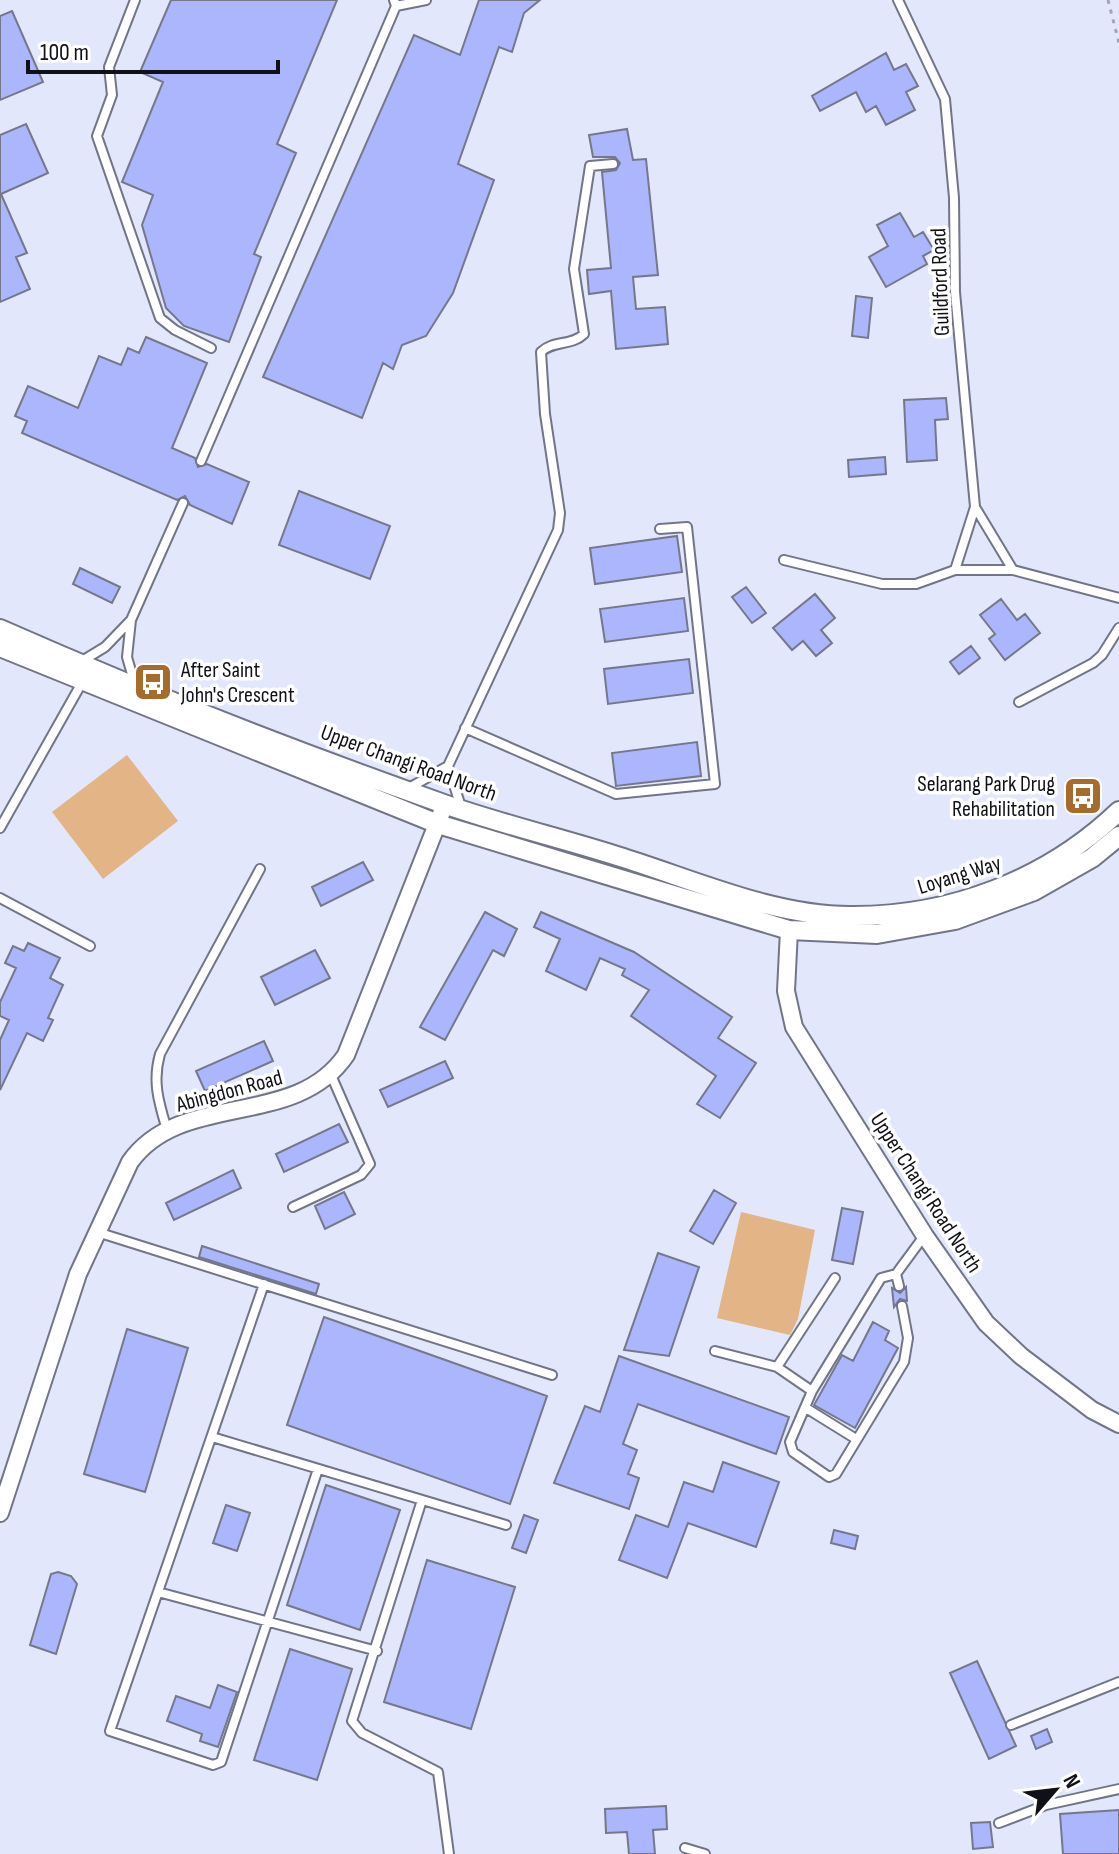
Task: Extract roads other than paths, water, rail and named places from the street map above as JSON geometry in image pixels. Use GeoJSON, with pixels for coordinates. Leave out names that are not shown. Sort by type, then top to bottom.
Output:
{"type":"FeatureCollection","features":[{"type":"Feature","properties":{"kind":"street","name":"Upper Changi Road North"},"geometry":{"type":"LineString","coordinates":[[0,629],[83,671],[438,824],[789,930],[821,934]]}},
{"type":"Feature","properties":{"kind":"street","name":"Upper Changi Road North"},"geometry":{"type":"LineString","coordinates":[[0,647],[135,685],[454,807],[791,910]]}},
{"type":"Feature","properties":{"kind":"street","name":"Abingdon Road"},"geometry":{"type":"LineString","coordinates":[[0,1513],[78,1274],[130,1162],[141,1146],[167,1130],[187,1122],[287,1100],[331,1075],[346,1055],[438,824],[454,807]]}},
{"type":"Feature","properties":{"kind":"street","name":"Loyang Way"},"geometry":{"type":"LineString","coordinates":[[791,910],[827,916],[879,916],[950,906],[1020,880],[1058,858],[1119,811]]}},
{"type":"Feature","properties":{"kind":"street","name":"Loyang Way"},"geometry":{"type":"LineString","coordinates":[[821,934],[877,934],[920,928],[995,907],[1069,872],[1119,836]]}},
{"type":"Feature","properties":{"kind":"street","name":"Upper Changi Road North"},"geometry":{"type":"LineString","coordinates":[[789,930],[786,991],[794,1027],[925,1236],[1003,1340],[1092,1410],[1119,1424]]}},
{"type":"Feature","properties":{"kind":"lane"},"geometry":{"type":"LineString","coordinates":[[135,0],[109,67],[112,95],[97,136],[160,318],[175,330],[211,348]]}},
{"type":"Feature","properties":{"kind":"lane"},"geometry":{"type":"LineString","coordinates":[[201,461],[395,3],[426,0]]}},
{"type":"Feature","properties":{"kind":"lane","name":"Guildford Road"},"geometry":{"type":"LineString","coordinates":[[898,0],[945,92],[954,198],[955,292],[975,507],[955,570]]}},
{"type":"Feature","properties":{"kind":"lane"},"geometry":{"type":"LineString","coordinates":[[454,807],[448,766],[558,530],[560,513],[545,414],[541,352],[549,345],[578,340],[584,334],[574,269],[590,166],[613,164]]}},
{"type":"Feature","properties":{"kind":"lane"},"geometry":{"type":"LineString","coordinates":[[135,685],[127,657],[131,620],[183,503]]}},
{"type":"Feature","properties":{"kind":"lane"},"geometry":{"type":"LineString","coordinates":[[975,507],[1013,570]]}},
{"type":"Feature","properties":{"kind":"lane"},"geometry":{"type":"LineString","coordinates":[[465,728],[616,794],[715,784],[687,527],[660,529]]}},
{"type":"Feature","properties":{"kind":"lane"},"geometry":{"type":"LineString","coordinates":[[784,560],[882,584],[916,584],[955,570],[1013,570],[1119,598]]}},
{"type":"Feature","properties":{"kind":"lane"},"geometry":{"type":"LineString","coordinates":[[0,828],[83,671],[131,620]]}},
{"type":"Feature","properties":{"kind":"lane"},"geometry":{"type":"LineString","coordinates":[[1019,702],[1093,663],[1119,628]]}},
{"type":"Feature","properties":{"kind":"lane"},"geometry":{"type":"LineString","coordinates":[[406,789],[448,766]]}},
{"type":"Feature","properties":{"kind":"lane"},"geometry":{"type":"LineString","coordinates":[[167,1130],[155,1073],[160,1054],[260,869]]}},
{"type":"Feature","properties":{"kind":"lane"},"geometry":{"type":"LineString","coordinates":[[0,898],[90,946]]}},
{"type":"Feature","properties":{"kind":"lane","name":"Upper Changi Road North"},"geometry":{"type":"LineString","coordinates":[[789,930],[791,910]]}},
{"type":"Feature","properties":{"kind":"lane"},"geometry":{"type":"LineString","coordinates":[[293,1207],[361,1175],[370,1164],[331,1075]]}},
{"type":"Feature","properties":{"kind":"lane"},"geometry":{"type":"LineString","coordinates":[[97,1232],[552,1375]]}},
{"type":"Feature","properties":{"kind":"lane"},"geometry":{"type":"LineString","coordinates":[[902,1306],[908,1350],[836,1474],[829,1477],[790,1447],[812,1391],[881,1278],[896,1274],[925,1236]]}},
{"type":"Feature","properties":{"kind":"lane"},"geometry":{"type":"LineString","coordinates":[[896,1274],[899,1286]]}},
{"type":"Feature","properties":{"kind":"lane"},"geometry":{"type":"LineString","coordinates":[[777,1367],[835,1278]]}},
{"type":"Feature","properties":{"kind":"lane"},"geometry":{"type":"LineString","coordinates":[[264,1284],[110,1731],[213,1765],[221,1762],[318,1469]]}},
{"type":"Feature","properties":{"kind":"lane"},"geometry":{"type":"LineString","coordinates":[[715,1351],[777,1367],[812,1391]]}},
{"type":"Feature","properties":{"kind":"lane"},"geometry":{"type":"LineString","coordinates":[[806,1408],[856,1439]]}},
{"type":"Feature","properties":{"kind":"lane"},"geometry":{"type":"LineString","coordinates":[[212,1437],[506,1525]]}},
{"type":"Feature","properties":{"kind":"lane"},"geometry":{"type":"LineString","coordinates":[[422,1500],[377,1651],[352,1721],[362,1733],[438,1772],[449,1854]]}},
{"type":"Feature","properties":{"kind":"lane"},"geometry":{"type":"LineString","coordinates":[[158,1592],[377,1651]]}},
{"type":"Feature","properties":{"kind":"lane"},"geometry":{"type":"LineString","coordinates":[[1011,1725],[1119,1682]]}},
{"type":"Feature","properties":{"kind":"lane"},"geometry":{"type":"LineString","coordinates":[[999,1823],[1046,1805],[1119,1789]]}},
{"type":"Feature","properties":{"kind":"lane"},"geometry":{"type":"LineString","coordinates":[[685,1848],[705,1854]]}},
{"type":"Feature","properties":{"kind":"place","name":"After Saint John's Crescent"},"geometry":{"type":"Point","coordinates":[153,682]}},
{"type":"Feature","properties":{"kind":"place","name":"Selarang Park Drug Rehabilitation"},"geometry":{"type":"Point","coordinates":[1083,796]}}]}
